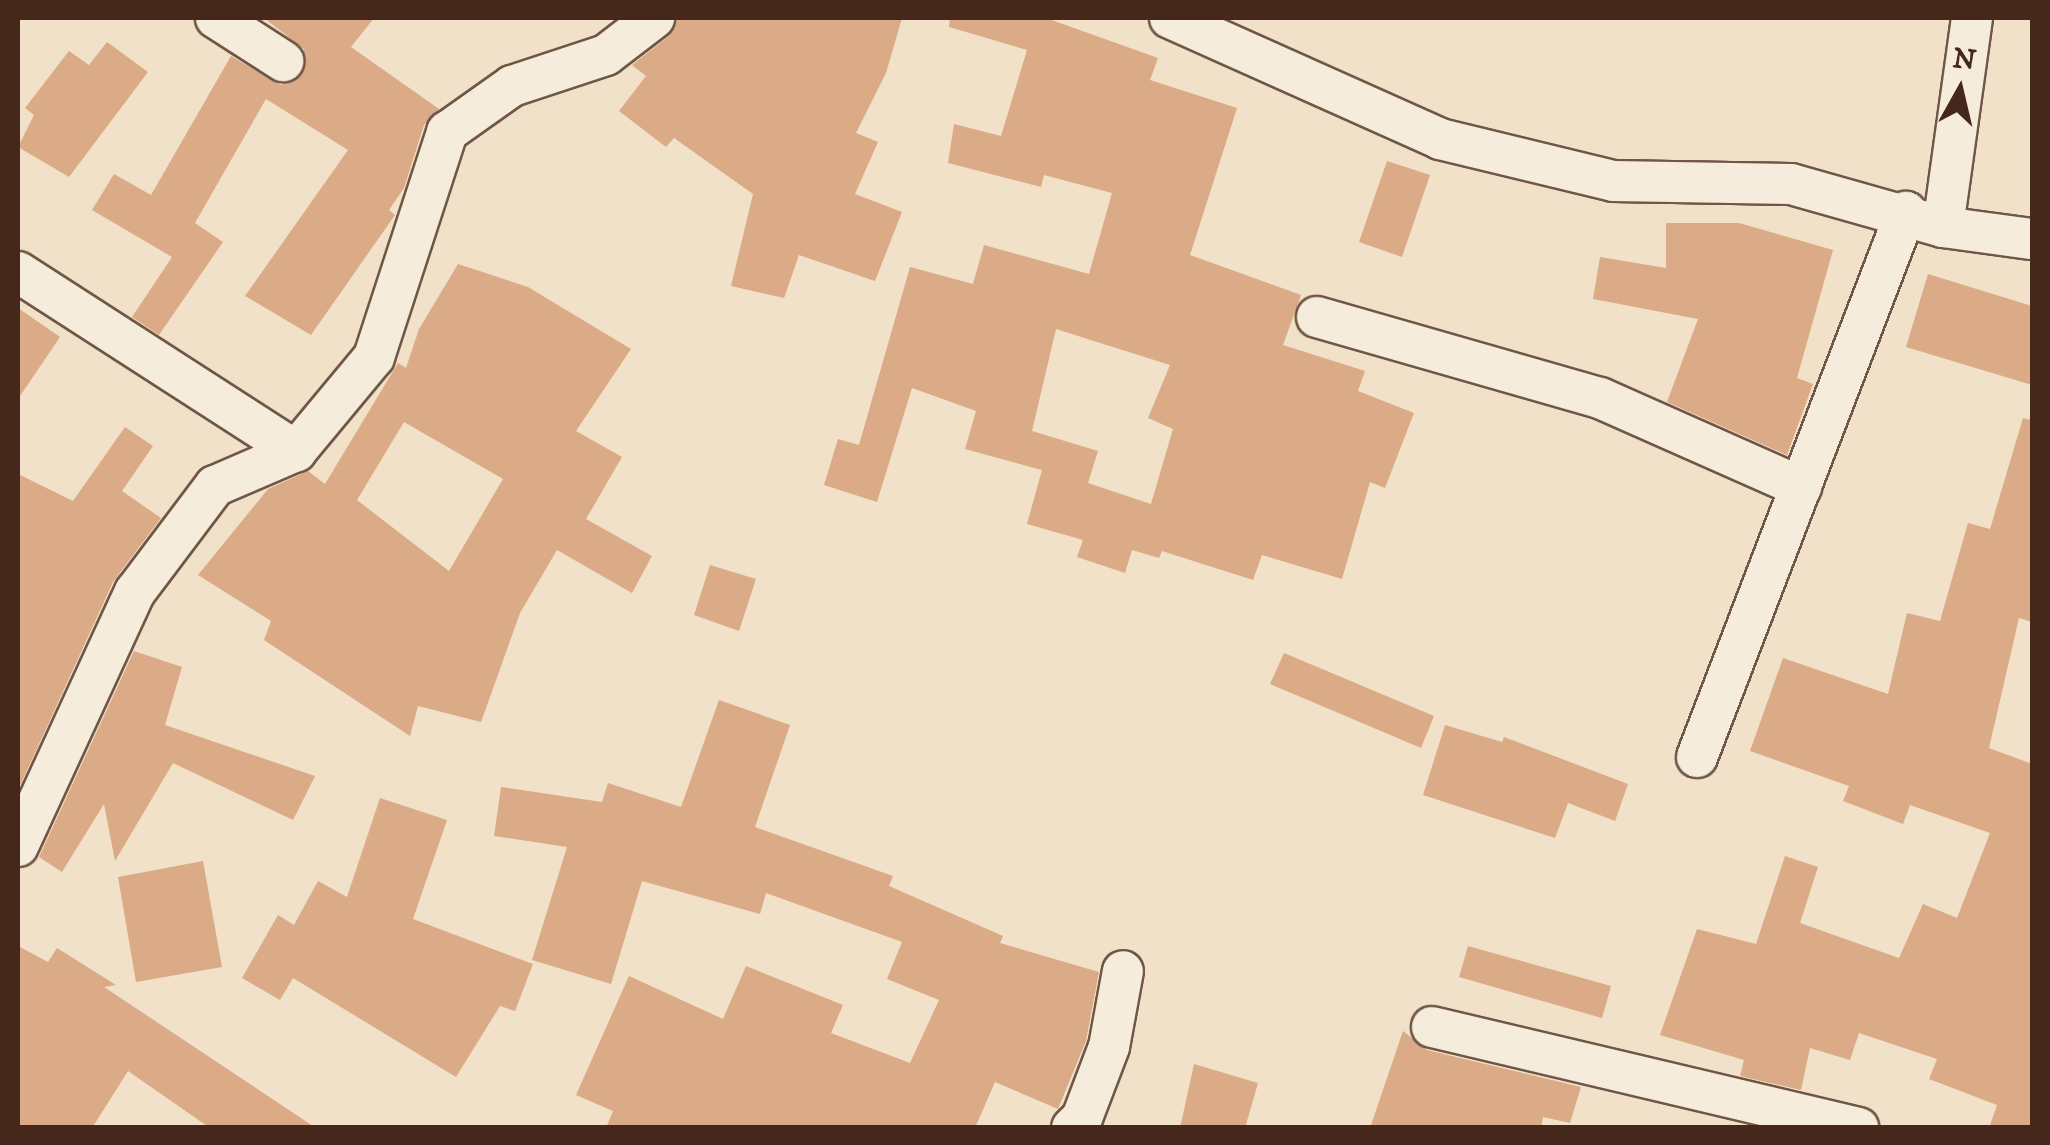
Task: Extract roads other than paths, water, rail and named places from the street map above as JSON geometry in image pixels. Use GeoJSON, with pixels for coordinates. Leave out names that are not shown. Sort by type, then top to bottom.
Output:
{"type":"FeatureCollection","features":[{"type":"Feature","properties":{"kind":"street"},"geometry":{"type":"LineString","coordinates":[[216,18],[284,61]]}},
{"type":"Feature","properties":{"kind":"street"},"geometry":{"type":"LineString","coordinates":[[18,846],[135,592],[215,486],[296,451],[374,357],[447,132],[512,86],[606,54],[654,18]]}},
{"type":"Feature","properties":{"kind":"street"},"geometry":{"type":"LineString","coordinates":[[1170,18],[1440,139],[1613,181],[1791,184],[1906,212],[1944,227],[2032,239]]}},
{"type":"Feature","properties":{"kind":"street"},"geometry":{"type":"LineString","coordinates":[[1944,227],[1972,18]]}},
{"type":"Feature","properties":{"kind":"street"},"geometry":{"type":"LineString","coordinates":[[1698,757],[1906,212]]}},
{"type":"Feature","properties":{"kind":"street"},"geometry":{"type":"LineString","coordinates":[[18,272],[296,451]]}},
{"type":"Feature","properties":{"kind":"street"},"geometry":{"type":"LineString","coordinates":[[1317,316],[1600,398],[1801,487]]}},
{"type":"Feature","properties":{"kind":"street"},"geometry":{"type":"LineString","coordinates":[[1072,1128],[1082,1118],[1109,1047],[1123,971]]}},
{"type":"Feature","properties":{"kind":"street"},"geometry":{"type":"LineString","coordinates":[[1432,1028],[1858,1128]]}}]}
